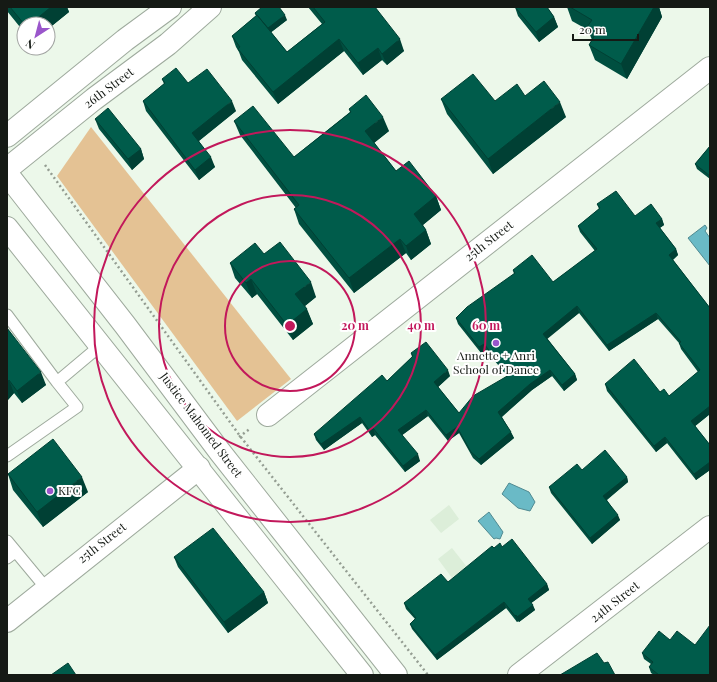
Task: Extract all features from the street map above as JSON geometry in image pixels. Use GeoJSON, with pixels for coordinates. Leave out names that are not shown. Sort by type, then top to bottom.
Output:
{"type":"FeatureCollection","features":[{"type":"Feature","properties":{"kind":"street"},"geometry":{"type":"LineString","coordinates":[[7,136],[145,14],[170,7]]}},
{"type":"Feature","properties":{"kind":"street","name":"26th Street"},"geometry":{"type":"LineString","coordinates":[[7,169],[142,63],[210,7]]}},
{"type":"Feature","properties":{"kind":"street"},"geometry":{"type":"LineString","coordinates":[[145,14],[170,26],[188,26]]}},
{"type":"Feature","properties":{"kind":"street"},"geometry":{"type":"LineString","coordinates":[[142,63],[145,14]]}},
{"type":"Feature","properties":{"kind":"street","name":"25th Street"},"geometry":{"type":"LineString","coordinates":[[268,415],[710,68]]}},
{"type":"Feature","properties":{"kind":"street","name":"Justice Mahomed Street"},"geometry":{"type":"LineString","coordinates":[[7,174],[125,325],[220,452],[396,675]]}},
{"type":"Feature","properties":{"kind":"street"},"geometry":{"type":"LineString","coordinates":[[7,228],[362,675]]}},
{"type":"Feature","properties":{"kind":"street","name":"25th Street"},"geometry":{"type":"LineString","coordinates":[[7,621],[46,588],[199,468]]}},
{"type":"Feature","properties":{"kind":"street","name":"24th Street"},"geometry":{"type":"LineString","coordinates":[[519,675],[710,527]]}},
{"type":"Feature","properties":{"kind":"lane"},"geometry":{"type":"LineString","coordinates":[[7,315],[77,407],[7,456]]}},
{"type":"Feature","properties":{"kind":"lane"},"geometry":{"type":"LineString","coordinates":[[57,382],[101,345]]}},
{"type":"Feature","properties":{"kind":"lane"},"geometry":{"type":"LineString","coordinates":[[7,541],[11,555],[46,588]]}},
{"type":"Feature","properties":{"kind":"path"},"geometry":{"type":"LineString","coordinates":[[32,148],[240,436],[428,675]]}},
{"type":"Feature","properties":{"kind":"shaded area"},"geometry":{"type":"Polygon","coordinates":[[[91,127],[291,379],[237,421],[57,176],[91,127]]]}},
{"type":"Feature","properties":{"kind":"shaded area"},"geometry":{"type":"Polygon","coordinates":[[[449,505],[459,519],[441,533],[430,520],[449,505]]]}},
{"type":"Feature","properties":{"kind":"shaded area"},"geometry":{"type":"Polygon","coordinates":[[[452,548],[467,567],[452,578],[438,559],[452,548]]]}},
{"type":"Feature","properties":{"kind":"water"},"geometry":{"type":"Polygon","coordinates":[[[705,225],[707,228],[705,231],[710,238],[710,266],[688,238],[705,225]]]}},
{"type":"Feature","properties":{"kind":"water"},"geometry":{"type":"Polygon","coordinates":[[[509,483],[529,492],[535,502],[530,511],[518,508],[502,494],[509,483]]]}},
{"type":"Feature","properties":{"kind":"water"},"geometry":{"type":"Polygon","coordinates":[[[489,512],[503,532],[500,539],[494,539],[478,521],[489,512]]]}},
{"type":"Feature","properties":{"kind":"building"},"geometry":{"type":"Polygon","coordinates":[[[10,7],[51,7],[40,16],[17,16],[10,7]]]}},
{"type":"Feature","properties":{"kind":"building"},"geometry":{"type":"Polygon","coordinates":[[[262,7],[279,7],[285,15],[268,28],[255,13],[262,7]]]}},
{"type":"Feature","properties":{"kind":"building"},"geometry":{"type":"Polygon","coordinates":[[[313,7],[375,7],[400,39],[382,54],[378,48],[358,63],[339,39],[273,92],[238,49],[240,47],[232,36],[257,15],[287,52],[325,22],[313,7]]]}},
{"type":"Feature","properties":{"kind":"building"},"geometry":{"type":"Polygon","coordinates":[[[515,7],[547,7],[554,17],[536,32],[515,7]]]}},
{"type":"Feature","properties":{"kind":"building"},"geometry":{"type":"Polygon","coordinates":[[[570,7],[654,7],[621,64],[589,45],[596,33],[587,27],[592,20],[570,7]]]}},
{"type":"Feature","properties":{"kind":"building"},"geometry":{"type":"Polygon","coordinates":[[[176,68],[188,83],[207,69],[232,101],[192,133],[211,157],[195,170],[143,101],[165,83],[162,79],[176,68]]]}},
{"type":"Feature","properties":{"kind":"building"},"geometry":{"type":"Polygon","coordinates":[[[473,74],[495,101],[517,84],[525,96],[544,81],[560,102],[488,159],[441,99],[473,74]]]}},
{"type":"Feature","properties":{"kind":"building"},"geometry":{"type":"Polygon","coordinates":[[[366,95],[383,117],[365,131],[396,171],[409,161],[436,196],[414,214],[426,230],[406,246],[400,239],[349,278],[294,209],[299,205],[234,121],[253,106],[294,157],[351,112],[349,109],[366,95]]]}},
{"type":"Feature","properties":{"kind":"building"},"geometry":{"type":"Polygon","coordinates":[[[108,108],[141,149],[128,159],[95,119],[108,108]]]}},
{"type":"Feature","properties":{"kind":"building"},"geometry":{"type":"Polygon","coordinates":[[[710,146],[710,176],[695,164],[710,146]]]}},
{"type":"Feature","properties":{"kind":"building"},"geometry":{"type":"Polygon","coordinates":[[[616,191],[635,216],[651,204],[662,219],[656,223],[676,249],[669,255],[710,308],[710,406],[691,421],[710,445],[710,462],[694,474],[665,437],[654,446],[605,384],[634,359],[660,392],[664,389],[669,396],[700,370],[679,343],[681,342],[656,313],[607,345],[577,306],[543,334],[575,374],[562,385],[550,370],[530,384],[498,412],[511,432],[479,459],[471,452],[457,427],[446,435],[426,410],[398,430],[418,454],[403,466],[373,428],[370,431],[360,417],[321,444],[314,434],[382,375],[387,381],[413,356],[411,353],[426,342],[448,370],[434,382],[459,413],[473,396],[509,375],[484,344],[479,347],[456,318],[467,307],[515,273],[513,270],[532,255],[553,282],[597,249],[578,226],[600,208],[597,204],[616,191]]]}},
{"type":"Feature","properties":{"kind":"building"},"geometry":{"type":"Polygon","coordinates":[[[280,242],[311,282],[295,294],[307,309],[287,325],[251,279],[246,283],[230,263],[255,243],[264,254],[280,242]]]}},
{"type":"Feature","properties":{"kind":"building"},"geometry":{"type":"Polygon","coordinates":[[[7,328],[41,372],[17,391],[9,380],[7,383],[7,328]]]}},
{"type":"Feature","properties":{"kind":"building"},"geometry":{"type":"Polygon","coordinates":[[[53,439],[82,477],[37,512],[8,474],[53,439]]]}},
{"type":"Feature","properties":{"kind":"building"},"geometry":{"type":"Polygon","coordinates":[[[605,450],[627,477],[603,496],[618,515],[590,538],[549,487],[577,464],[582,470],[605,450]]]}},
{"type":"Feature","properties":{"kind":"building"},"geometry":{"type":"Polygon","coordinates":[[[213,528],[264,592],[224,622],[174,557],[213,528]]]}},
{"type":"Feature","properties":{"kind":"building"},"geometry":{"type":"Polygon","coordinates":[[[512,539],[547,584],[528,599],[533,605],[517,617],[504,602],[435,655],[410,624],[416,618],[404,603],[441,574],[448,582],[492,546],[494,548],[500,543],[502,547],[512,539]]]}},
{"type":"Feature","properties":{"kind":"building"},"geometry":{"type":"Polygon","coordinates":[[[710,625],[710,675],[659,675],[649,667],[653,662],[642,653],[659,631],[670,640],[677,631],[695,645],[710,625]]]}},
{"type":"Feature","properties":{"kind":"building"},"geometry":{"type":"Polygon","coordinates":[[[597,653],[604,663],[608,662],[615,675],[560,675],[597,653]]]}},
{"type":"Feature","properties":{"kind":"building"},"geometry":{"type":"Polygon","coordinates":[[[68,663],[76,675],[51,675],[68,663]]]}},
{"type":"Feature","properties":{"kind":"place","name":"Annette + Anri School of Dance"},"geometry":{"type":"Point","coordinates":[496,343]}},
{"type":"Feature","properties":{"kind":"place","name":"KFC"},"geometry":{"type":"Point","coordinates":[50,491]}}]}
